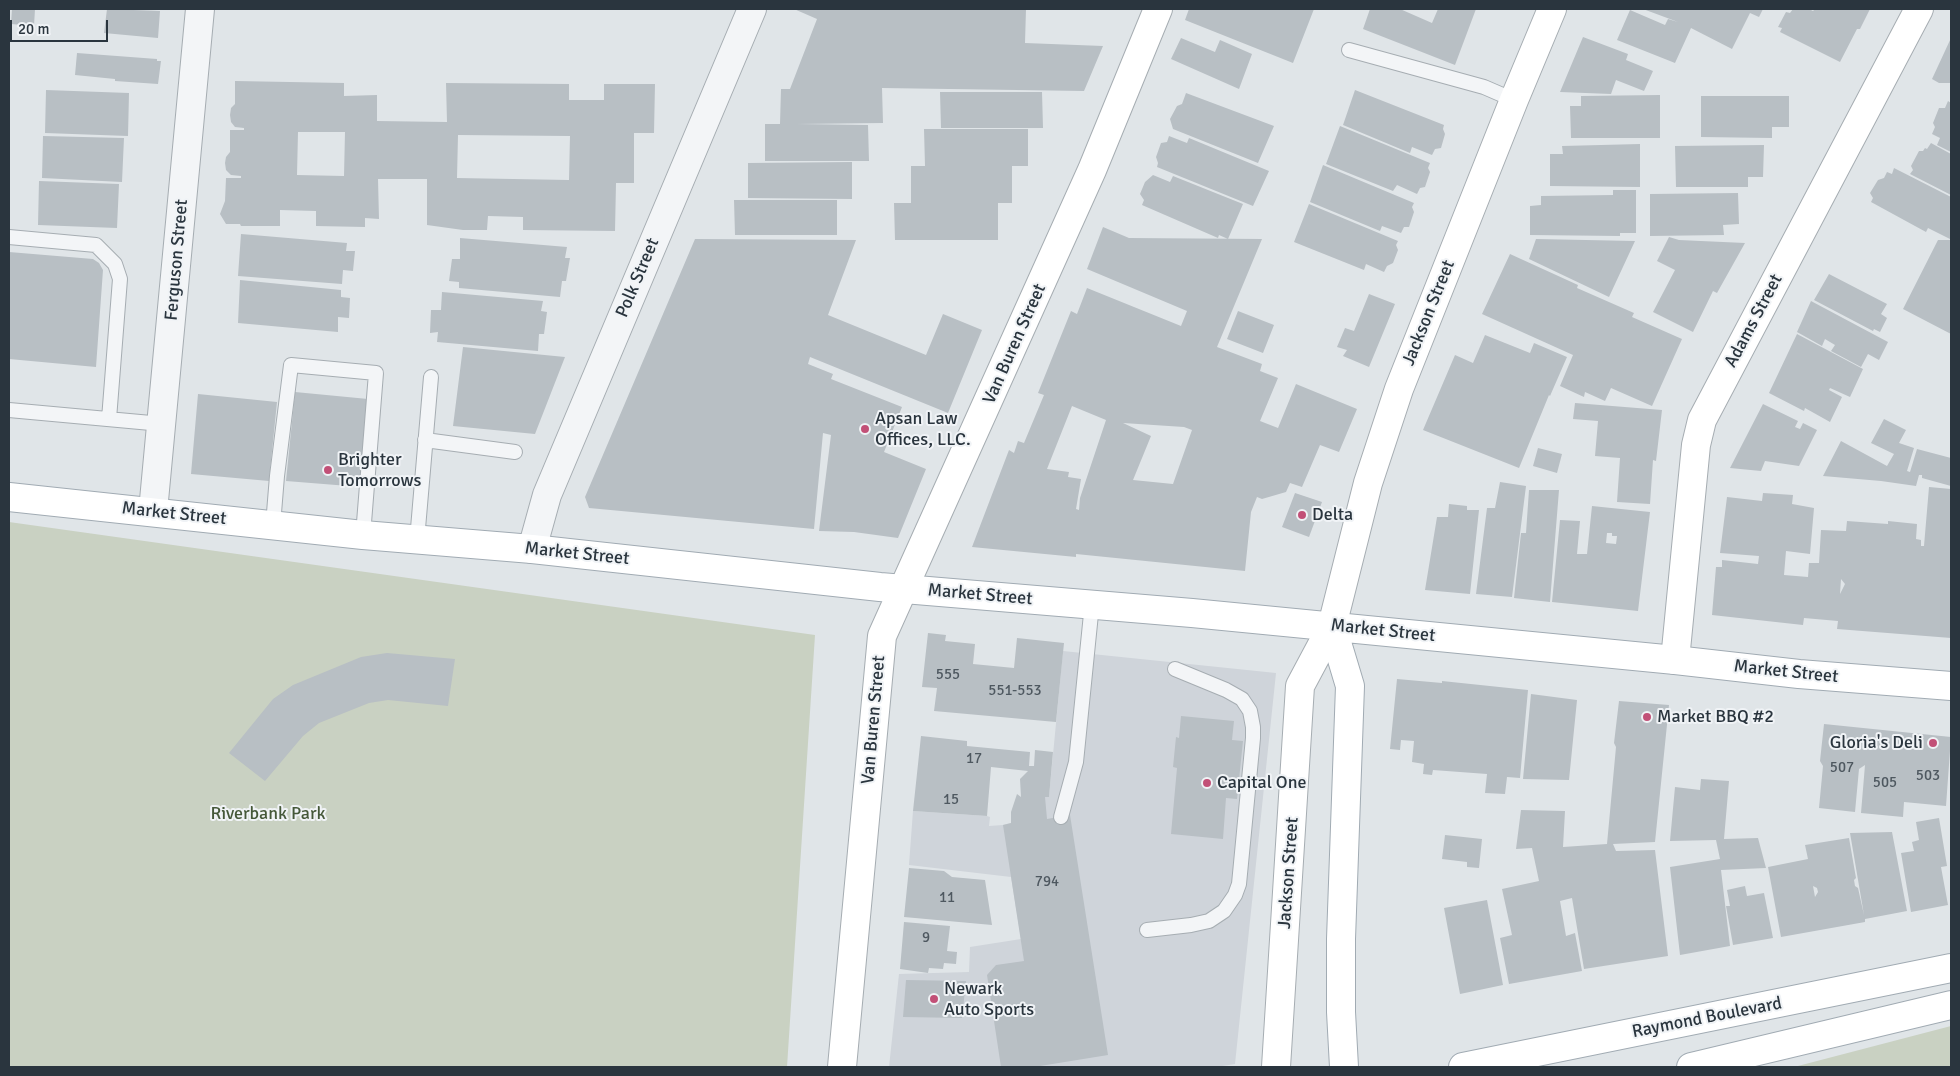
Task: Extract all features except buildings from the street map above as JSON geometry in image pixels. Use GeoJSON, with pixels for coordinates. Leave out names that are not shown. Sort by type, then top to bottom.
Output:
{"type":"FeatureCollection","features":[{"type":"Feature","properties":{"kind":"main road","name":"Van Buren Street"},"geometry":{"type":"LineString","coordinates":[[842,1067],[882,636],[1092,170],[1158,9]]}},
{"type":"Feature","properties":{"kind":"main road","name":"Jackson Street"},"geometry":{"type":"LineString","coordinates":[[1276,1067],[1300,686],[1332,626],[1368,484],[1399,390],[1552,9]]}},
{"type":"Feature","properties":{"kind":"main road","name":"Adams Street"},"geometry":{"type":"LineString","coordinates":[[1675,660],[1696,446],[1702,420],[1919,9]]}},
{"type":"Feature","properties":{"kind":"main road","name":"Market Street"},"geometry":{"type":"LineString","coordinates":[[9,497],[363,535],[532,549],[904,589],[1332,626],[1799,674],[1951,686]]}},
{"type":"Feature","properties":{"kind":"main road"},"geometry":{"type":"LineString","coordinates":[[1332,626],[1350,686],[1341,939],[1341,1012],[1344,1067]]}},
{"type":"Feature","properties":{"kind":"main road","name":"Raymond Boulevard"},"geometry":{"type":"LineString","coordinates":[[1463,1067],[1951,968]]}},
{"type":"Feature","properties":{"kind":"main road"},"geometry":{"type":"LineString","coordinates":[[1691,1067],[1951,1005]]}},
{"type":"Feature","properties":{"kind":"street","name":"Ferguson Street"},"geometry":{"type":"LineString","coordinates":[[153,511],[200,9]]}},
{"type":"Feature","properties":{"kind":"street","name":"Polk Street"},"geometry":{"type":"LineString","coordinates":[[532,549],[547,495],[752,9]]}},
{"type":"Feature","properties":{"kind":"lane"},"geometry":{"type":"LineString","coordinates":[[1349,50],[1484,87],[1514,100]]}},
{"type":"Feature","properties":{"kind":"lane"},"geometry":{"type":"LineString","coordinates":[[9,237],[96,245],[115,264],[120,279],[108,419]]}},
{"type":"Feature","properties":{"kind":"lane"},"geometry":{"type":"LineString","coordinates":[[273,525],[277,476],[291,365],[376,374],[363,535]]}},
{"type":"Feature","properties":{"kind":"lane"},"geometry":{"type":"LineString","coordinates":[[416,540],[430,377]]}},
{"type":"Feature","properties":{"kind":"lane"},"geometry":{"type":"LineString","coordinates":[[9,410],[162,424]]}},
{"type":"Feature","properties":{"kind":"lane"},"geometry":{"type":"LineString","coordinates":[[425,440],[514,452]]}},
{"type":"Feature","properties":{"kind":"lane"},"geometry":{"type":"LineString","coordinates":[[1060,817],[1076,762],[1092,604]]}},
{"type":"Feature","properties":{"kind":"lane"},"geometry":{"type":"LineString","coordinates":[[1147,930],[1210,921],[1224,911],[1236,895],[1238,884],[1253,738],[1250,711],[1242,700],[1226,690],[1175,669]]}},
{"type":"Feature","properties":{"kind":"shaded area"},"geometry":{"type":"Polygon","coordinates":[[[1063,651],[1276,673],[1235,1064],[1216,1067],[889,1067],[899,974],[969,972],[970,947],[1021,939],[1011,877],[909,865],[913,811],[987,816],[990,817],[989,826],[1003,825],[1011,823],[1045,797],[1049,796],[1063,651]]]}},
{"type":"Feature","properties":{"kind":"green space","name":"Riverbank Park"},"geometry":{"type":"Polygon","coordinates":[[[9,522],[815,635],[787,1067],[9,1067],[9,522]]]}},
{"type":"Feature","properties":{"kind":"green space"},"geometry":{"type":"Polygon","coordinates":[[[1951,1026],[1951,1067],[1794,1067],[1951,1026]]]}},
{"type":"Feature","properties":{"kind":"place","name":"Apsan Law Offices, LLC."},"geometry":{"type":"Point","coordinates":[865,429]}},
{"type":"Feature","properties":{"kind":"place","name":"Brighter Tomorrows"},"geometry":{"type":"Point","coordinates":[328,470]}},
{"type":"Feature","properties":{"kind":"place","name":"Delta"},"geometry":{"type":"Point","coordinates":[1302,515]}},
{"type":"Feature","properties":{"kind":"place","name":"Market BBQ #2"},"geometry":{"type":"Point","coordinates":[1647,717]}},
{"type":"Feature","properties":{"kind":"place","name":"Gloria's Deli"},"geometry":{"type":"Point","coordinates":[1933,743]}},
{"type":"Feature","properties":{"kind":"place","name":"Capital One"},"geometry":{"type":"Point","coordinates":[1207,783]}},
{"type":"Feature","properties":{"kind":"place","name":"Newark Auto Sports"},"geometry":{"type":"Point","coordinates":[934,999]}}]}
